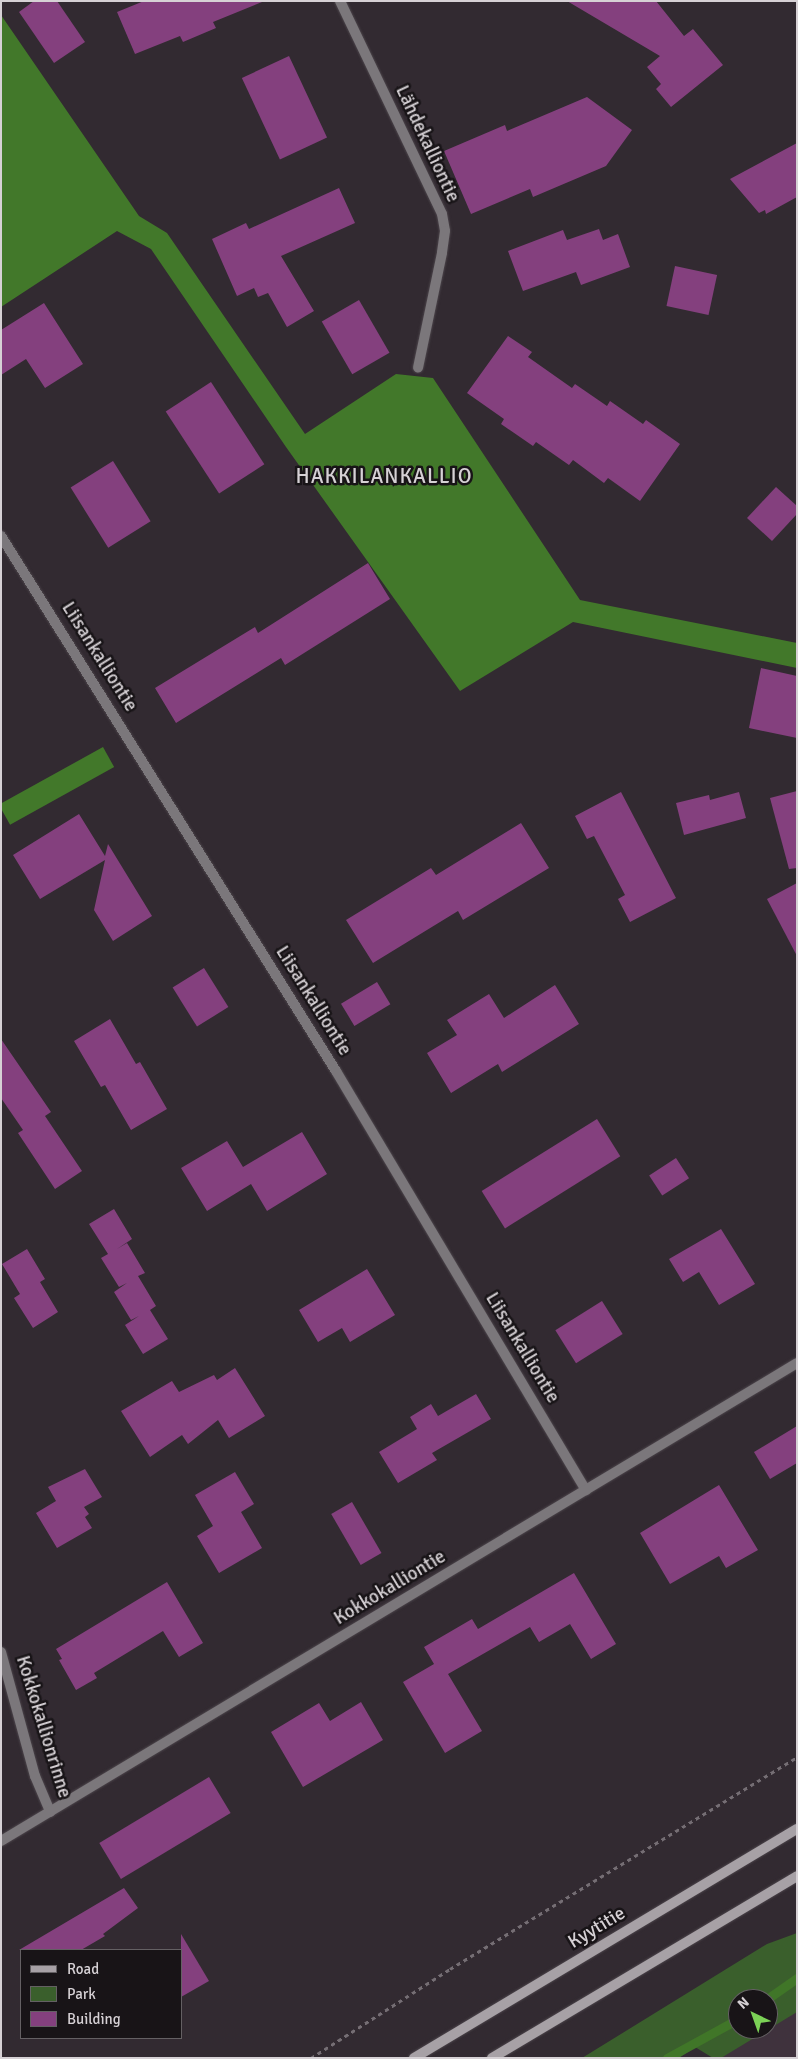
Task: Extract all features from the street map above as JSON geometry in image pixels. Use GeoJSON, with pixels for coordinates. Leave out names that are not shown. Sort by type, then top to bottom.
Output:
{"type":"FeatureCollection","features":[{"type":"Feature","properties":{"kind":"main road","name":"Kyytitie"},"geometry":{"type":"LineString","coordinates":[[414,2058],[797,1829]]}},
{"type":"Feature","properties":{"kind":"main road"},"geometry":{"type":"LineString","coordinates":[[492,2058],[797,1876]]}},
{"type":"Feature","properties":{"kind":"street","name":"Lähdekalliontie"},"geometry":{"type":"LineString","coordinates":[[340,1],[442,214],[445,232],[442,253],[418,368]]}},
{"type":"Feature","properties":{"kind":"street","name":"Liisankalliontie"},"geometry":{"type":"LineString","coordinates":[[1,536],[336,1071],[586,1490]]}},
{"type":"Feature","properties":{"kind":"street","name":"Kokkokalliontie"},"geometry":{"type":"LineString","coordinates":[[1,1841],[797,1363]]}},
{"type":"Feature","properties":{"kind":"street","name":"Kokkokallionrinne"},"geometry":{"type":"LineString","coordinates":[[1,1652],[35,1776],[50,1812]]}},
{"type":"Feature","properties":{"kind":"path"},"geometry":{"type":"LineString","coordinates":[[311,2058],[459,1964],[797,1757]]}},
{"type":"Feature","properties":{"kind":"shaded area"},"geometry":{"type":"Polygon","coordinates":[[[797,2007],[797,2058],[711,2058],[743,2039],[778,2039],[778,2021],[797,2007]]]}},
{"type":"Feature","properties":{"kind":"green space"},"geometry":{"type":"Polygon","coordinates":[[[1,15],[139,216],[167,233],[305,434],[396,374],[433,378],[580,600],[797,643],[797,668],[573,622],[460,691],[286,447],[151,249],[117,231],[1,307],[1,15]]]}},
{"type":"Feature","properties":{"kind":"green space"},"geometry":{"type":"Polygon","coordinates":[[[103,747],[114,767],[10,825],[1,808],[1,804],[103,747]]]}},
{"type":"Feature","properties":{"kind":"green space"},"geometry":{"type":"Polygon","coordinates":[[[797,1933],[797,2012],[778,2024],[778,1989],[728,1989],[728,2039],[752,2039],[721,2058],[713,2058],[695,2047],[679,2058],[582,2058],[767,1944],[797,1933]]]}},
{"type":"Feature","properties":{"kind":"building"},"geometry":{"type":"Polygon","coordinates":[[[34,1],[57,1],[85,42],[54,63],[19,12],[34,1]]]}},
{"type":"Feature","properties":{"kind":"building"},"geometry":{"type":"Polygon","coordinates":[[[144,1],[262,2],[213,22],[216,28],[183,42],[180,36],[135,54],[117,12],[144,1]]]}},
{"type":"Feature","properties":{"kind":"building"},"geometry":{"type":"Polygon","coordinates":[[[567,1],[656,1],[684,36],[693,29],[723,65],[671,107],[656,89],[661,84],[647,67],[660,56],[567,1]]]}},
{"type":"Feature","properties":{"kind":"building"},"geometry":{"type":"Polygon","coordinates":[[[289,56],[327,138],[280,160],[242,78],[289,56]]]}},
{"type":"Feature","properties":{"kind":"building"},"geometry":{"type":"Polygon","coordinates":[[[587,97],[632,130],[606,166],[533,197],[530,189],[471,214],[444,151],[505,125],[507,131],[587,97]]]}},
{"type":"Feature","properties":{"kind":"building"},"geometry":{"type":"Polygon","coordinates":[[[797,143],[797,197],[766,214],[765,210],[759,213],[730,179],[797,143]]]}},
{"type":"Feature","properties":{"kind":"building"},"geometry":{"type":"Polygon","coordinates":[[[339,188],[355,223],[281,256],[314,311],[287,327],[268,293],[258,297],[254,288],[237,296],[212,239],[246,223],[249,229],[339,188]]]}},
{"type":"Feature","properties":{"kind":"building"},"geometry":{"type":"Polygon","coordinates":[[[599,229],[603,240],[618,234],[630,267],[581,285],[576,272],[523,291],[508,251],[563,230],[567,240],[599,229]]]}},
{"type":"Feature","properties":{"kind":"building"},"geometry":{"type":"Polygon","coordinates":[[[675,266],[717,275],[709,315],[666,306],[675,266]]]}},
{"type":"Feature","properties":{"kind":"building"},"geometry":{"type":"Polygon","coordinates":[[[359,300],[390,353],[352,374],[322,322],[359,300]]]}},
{"type":"Feature","properties":{"kind":"building"},"geometry":{"type":"Polygon","coordinates":[[[44,303],[83,364],[45,388],[26,359],[1,375],[1,330],[44,303]]]}},
{"type":"Feature","properties":{"kind":"building"},"geometry":{"type":"Polygon","coordinates":[[[508,336],[532,352],[528,357],[572,388],[575,384],[607,406],[610,401],[643,424],[646,420],[680,444],[640,501],[608,478],[604,483],[573,460],[569,465],[536,442],[533,446],[501,424],[504,419],[467,393],[508,336]]]}},
{"type":"Feature","properties":{"kind":"building"},"geometry":{"type":"Polygon","coordinates":[[[211,382],[264,464],[219,494],[166,411],[211,382]]]}},
{"type":"Feature","properties":{"kind":"building"},"geometry":{"type":"Polygon","coordinates":[[[113,461],[151,521],[108,548],[71,487],[113,461]]]}},
{"type":"Feature","properties":{"kind":"building"},"geometry":{"type":"Polygon","coordinates":[[[776,487],[797,506],[797,514],[772,541],[747,518],[776,487]]]}},
{"type":"Feature","properties":{"kind":"building"},"geometry":{"type":"Polygon","coordinates":[[[368,563],[390,599],[285,665],[281,658],[176,723],[155,688],[255,627],[258,633],[368,563]]]}},
{"type":"Feature","properties":{"kind":"building"},"geometry":{"type":"Polygon","coordinates":[[[761,668],[797,676],[797,738],[749,728],[761,668]]]}},
{"type":"Feature","properties":{"kind":"building"},"geometry":{"type":"Polygon","coordinates":[[[797,791],[797,868],[789,869],[770,798],[797,791]]]}},
{"type":"Feature","properties":{"kind":"building"},"geometry":{"type":"Polygon","coordinates":[[[621,792],[676,898],[630,922],[618,899],[625,895],[594,836],[587,839],[575,816],[621,792]]]}},
{"type":"Feature","properties":{"kind":"building"},"geometry":{"type":"Polygon","coordinates":[[[739,792],[746,818],[684,835],[676,803],[709,795],[710,800],[739,792]]]}},
{"type":"Feature","properties":{"kind":"building"},"geometry":{"type":"Polygon","coordinates":[[[79,814],[105,856],[108,844],[152,916],[113,941],[94,910],[105,860],[40,899],[13,855],[79,814]]]}},
{"type":"Feature","properties":{"kind":"building"},"geometry":{"type":"Polygon","coordinates":[[[521,823],[549,868],[463,920],[458,911],[373,963],[346,920],[431,868],[436,875],[521,823]]]}},
{"type":"Feature","properties":{"kind":"building"},"geometry":{"type":"Polygon","coordinates":[[[797,883],[797,956],[767,899],[797,883]]]}},
{"type":"Feature","properties":{"kind":"building"},"geometry":{"type":"Polygon","coordinates":[[[204,968],[228,1007],[197,1027],[173,988],[204,968]]]}},
{"type":"Feature","properties":{"kind":"building"},"geometry":{"type":"Polygon","coordinates":[[[377,982],[390,1004],[354,1026],[341,1004],[377,982]]]}},
{"type":"Feature","properties":{"kind":"building"},"geometry":{"type":"Polygon","coordinates":[[[555,985],[579,1024],[502,1072],[498,1064],[451,1093],[427,1053],[457,1035],[447,1020],[489,994],[504,1018],[555,985]]]}},
{"type":"Feature","properties":{"kind":"building"},"geometry":{"type":"Polygon","coordinates":[[[110,1019],[136,1064],[140,1062],[167,1109],[131,1130],[105,1085],[101,1087],[74,1041],[110,1019]]]}},
{"type":"Feature","properties":{"kind":"building"},"geometry":{"type":"Polygon","coordinates":[[[1,1039],[51,1112],[45,1116],[82,1171],[55,1189],[18,1133],[23,1130],[1,1098],[1,1039]]]}},
{"type":"Feature","properties":{"kind":"building"},"geometry":{"type":"Polygon","coordinates":[[[597,1119],[620,1156],[505,1228],[482,1191],[597,1119]]]}},
{"type":"Feature","properties":{"kind":"building"},"geometry":{"type":"Polygon","coordinates":[[[302,1132],[327,1174],[267,1211],[251,1184],[207,1211],[181,1168],[227,1141],[243,1167],[302,1132]]]}},
{"type":"Feature","properties":{"kind":"building"},"geometry":{"type":"Polygon","coordinates":[[[676,1158],[689,1178],[662,1196],[649,1175],[676,1158]]]}},
{"type":"Feature","properties":{"kind":"building"},"geometry":{"type":"Polygon","coordinates":[[[114,1209],[132,1239],[117,1249],[127,1243],[145,1273],[138,1276],[156,1306],[150,1310],[168,1339],[143,1354],[125,1325],[139,1316],[131,1320],[114,1292],[127,1283],[119,1287],[101,1258],[108,1254],[89,1224],[114,1209]]]}},
{"type":"Feature","properties":{"kind":"building"},"geometry":{"type":"Polygon","coordinates":[[[721,1229],[755,1284],[719,1305],[699,1272],[683,1282],[669,1259],[721,1229]]]}},
{"type":"Feature","properties":{"kind":"building"},"geometry":{"type":"Polygon","coordinates":[[[27,1249],[45,1279],[40,1282],[58,1312],[33,1328],[14,1298],[20,1294],[2,1264],[27,1249]]]}},
{"type":"Feature","properties":{"kind":"building"},"geometry":{"type":"Polygon","coordinates":[[[367,1269],[395,1315],[350,1342],[342,1328],[318,1342],[299,1310],[367,1269]]]}},
{"type":"Feature","properties":{"kind":"building"},"geometry":{"type":"Polygon","coordinates":[[[602,1301],[623,1334],[576,1363],[555,1330],[602,1301]]]}},
{"type":"Feature","properties":{"kind":"building"},"geometry":{"type":"Polygon","coordinates":[[[235,1368],[265,1416],[229,1438],[218,1420],[188,1444],[182,1435],[150,1457],[121,1411],[172,1381],[179,1392],[214,1375],[217,1380],[235,1368]]]}},
{"type":"Feature","properties":{"kind":"building"},"geometry":{"type":"Polygon","coordinates":[[[476,1394],[491,1419],[432,1453],[437,1460],[398,1483],[379,1452],[417,1429],[410,1417],[431,1404],[438,1416],[476,1394]]]}},
{"type":"Feature","properties":{"kind":"building"},"geometry":{"type":"Polygon","coordinates":[[[797,1426],[797,1463],[770,1479],[754,1452],[797,1426]]]}},
{"type":"Feature","properties":{"kind":"building"},"geometry":{"type":"Polygon","coordinates":[[[85,1469],[102,1497],[84,1507],[89,1514],[85,1517],[92,1528],[57,1548],[36,1513],[56,1501],[48,1487],[85,1469]]]}},
{"type":"Feature","properties":{"kind":"building"},"geometry":{"type":"Polygon","coordinates":[[[235,1472],[254,1504],[241,1512],[262,1548],[219,1573],[197,1536],[213,1526],[195,1495],[235,1472]]]}},
{"type":"Feature","properties":{"kind":"building"},"geometry":{"type":"Polygon","coordinates":[[[719,1485],[758,1550],[726,1568],[719,1556],[670,1584],[640,1533],[719,1485]]]}},
{"type":"Feature","properties":{"kind":"building"},"geometry":{"type":"Polygon","coordinates":[[[352,1502],[382,1553],[361,1565],[331,1514],[352,1502]]]}},
{"type":"Feature","properties":{"kind":"building"},"geometry":{"type":"Polygon","coordinates":[[[574,1573],[616,1644],[591,1659],[570,1624],[539,1642],[530,1627],[448,1674],[482,1731],[445,1753],[403,1682],[434,1664],[424,1647],[472,1619],[478,1629],[574,1573]]]}},
{"type":"Feature","properties":{"kind":"building"},"geometry":{"type":"Polygon","coordinates":[[[167,1582],[203,1643],[179,1657],[163,1631],[94,1673],[97,1678],[76,1690],[59,1660],[62,1659],[56,1649],[167,1582]]]}},
{"type":"Feature","properties":{"kind":"building"},"geometry":{"type":"Polygon","coordinates":[[[361,1702],[383,1740],[303,1787],[271,1732],[319,1703],[330,1721],[361,1702]]]}},
{"type":"Feature","properties":{"kind":"building"},"geometry":{"type":"Polygon","coordinates":[[[209,1777],[231,1813],[121,1879],[99,1843],[209,1777]]]}},
{"type":"Feature","properties":{"kind":"building"},"geometry":{"type":"Polygon","coordinates":[[[124,1888],[138,1908],[103,1934],[105,1936],[83,1949],[21,1949],[124,1888]]]}},
{"type":"Feature","properties":{"kind":"building"},"geometry":{"type":"Polygon","coordinates":[[[181,1934],[209,1981],[182,1996],[182,1949],[181,1934]]]}},
{"type":"Feature","properties":{"kind":"waterway"},"geometry":{"type":"LineString","coordinates":[[778,1991],[797,1978]]}},
{"type":"Feature","properties":{"kind":"waterway"},"geometry":{"type":"LineString","coordinates":[[667,2058],[728,2024]]}},
{"type":"Feature","properties":{"kind":"district","name":"HAKKILANKALLIO"},"geometry":{"type":"Point","coordinates":[384,476]}}]}
